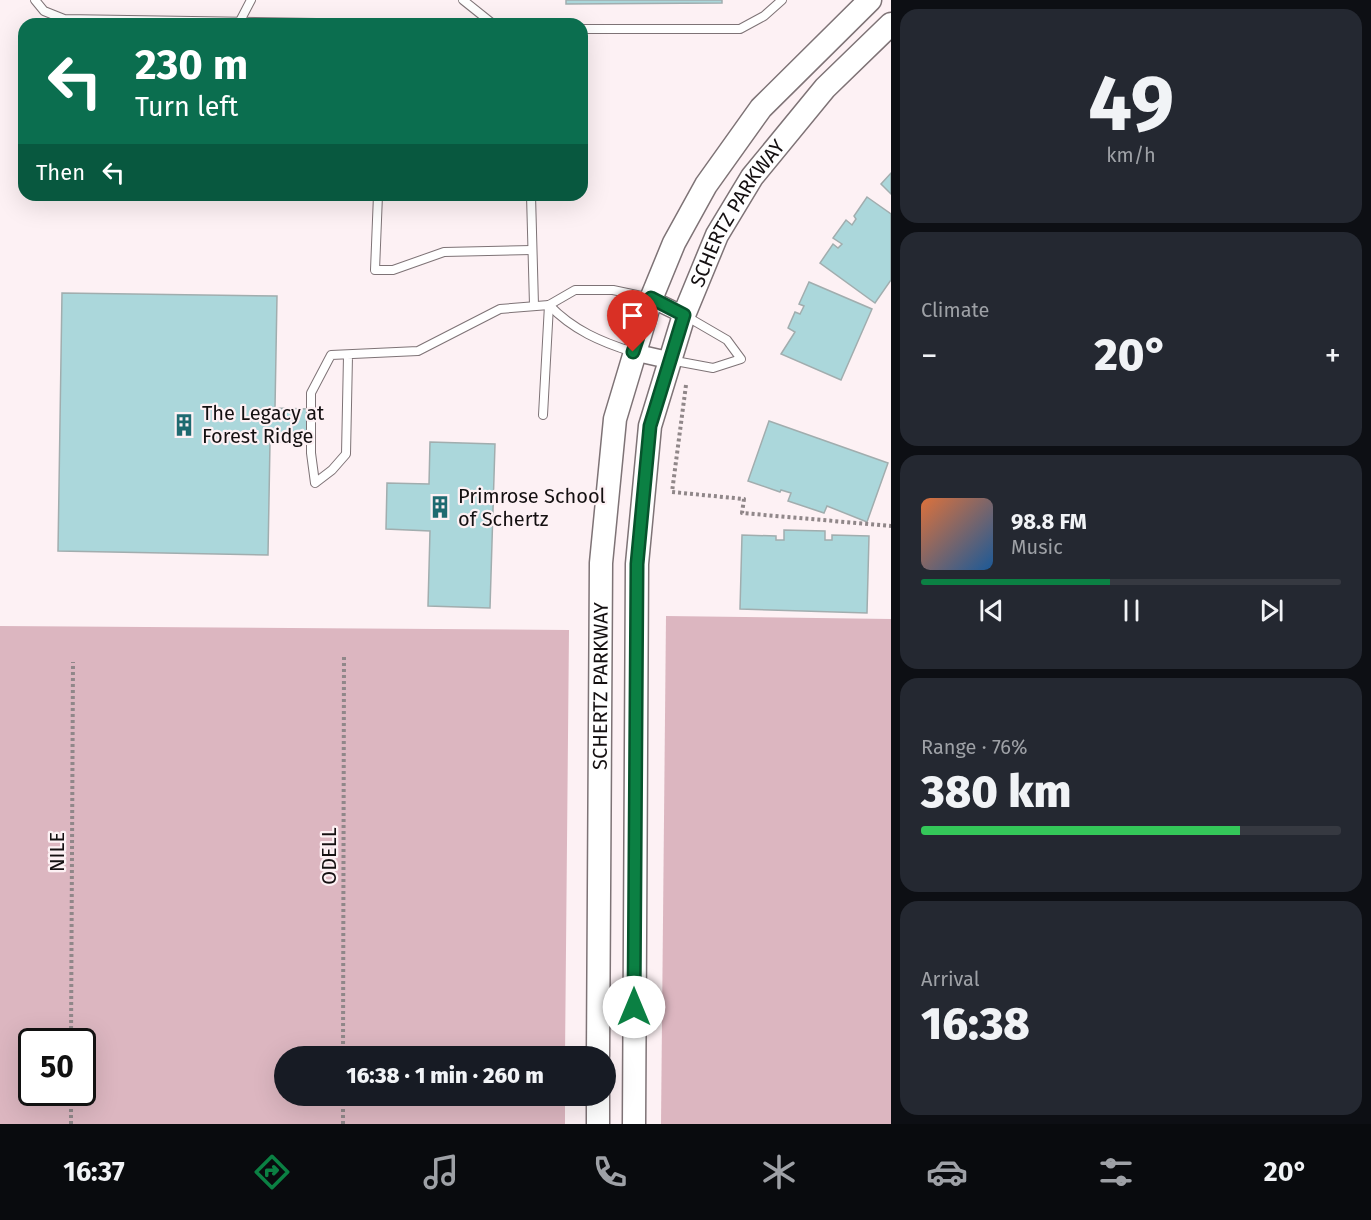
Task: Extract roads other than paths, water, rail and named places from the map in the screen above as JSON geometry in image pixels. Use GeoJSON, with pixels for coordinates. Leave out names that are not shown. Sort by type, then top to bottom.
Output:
{"type":"FeatureCollection","features":[{"type":"Feature","properties":{"kind":"main road","name":"SCHERTZ PARKWAY"},"geometry":{"type":"LineString","coordinates":[[598,1046],[601,563],[615,419],[633,352],[651,298],[674,243],[706,185],[761,108],[870,0]]}},
{"type":"Feature","properties":{"kind":"main road","name":"SCHERTZ PARKWAY"},"geometry":{"type":"LineString","coordinates":[[634,1124],[637,564],[650,426],[676,365],[684,315],[717,235],[752,177],[825,88],[891,24]]}},
{"type":"Feature","properties":{"kind":"main road"},"geometry":{"type":"LineString","coordinates":[[598,1106],[598,1124]]}},
{"type":"Feature","properties":{"kind":"street"},"geometry":{"type":"LineString","coordinates":[[651,298],[684,315]]}},
{"type":"Feature","properties":{"kind":"street"},"geometry":{"type":"LineString","coordinates":[[633,352],[676,365]]}},
{"type":"Feature","properties":{"kind":"lane"},"geometry":{"type":"LineString","coordinates":[[35,0],[44,11],[62,18]]}},
{"type":"Feature","properties":{"kind":"lane"},"geometry":{"type":"LineString","coordinates":[[242,18],[252,0]]}},
{"type":"Feature","properties":{"kind":"lane"},"geometry":{"type":"LineString","coordinates":[[463,0],[486,18]]}},
{"type":"Feature","properties":{"kind":"lane"},"geometry":{"type":"LineString","coordinates":[[588,29],[740,29],[764,16],[782,0]]}},
{"type":"Feature","properties":{"kind":"lane"},"geometry":{"type":"LineString","coordinates":[[378,201],[375,270],[393,270],[444,252],[532,250]]}},
{"type":"Feature","properties":{"kind":"lane"},"geometry":{"type":"LineString","coordinates":[[531,201],[534,305]]}},
{"type":"Feature","properties":{"kind":"lane"},"geometry":{"type":"LineString","coordinates":[[348,356],[346,454],[332,470],[315,483],[311,453],[311,393],[331,355],[418,351],[500,309],[549,305],[575,290],[613,290],[651,298]]}},
{"type":"Feature","properties":{"kind":"lane"},"geometry":{"type":"LineString","coordinates":[[549,305],[564,320],[600,342],[633,352]]}},
{"type":"Feature","properties":{"kind":"lane"},"geometry":{"type":"LineString","coordinates":[[543,415],[549,305]]}},
{"type":"Feature","properties":{"kind":"lane"},"geometry":{"type":"LineString","coordinates":[[676,365],[713,368],[741,359],[727,340],[684,315]]}},
{"type":"Feature","properties":{"kind":"place","name":"The Legacy at Forest Ridge"},"geometry":{"type":"Point","coordinates":[184,425]}},
{"type":"Feature","properties":{"kind":"place","name":"Primrose School of Schertz"},"geometry":{"type":"Point","coordinates":[440,507]}}]}
